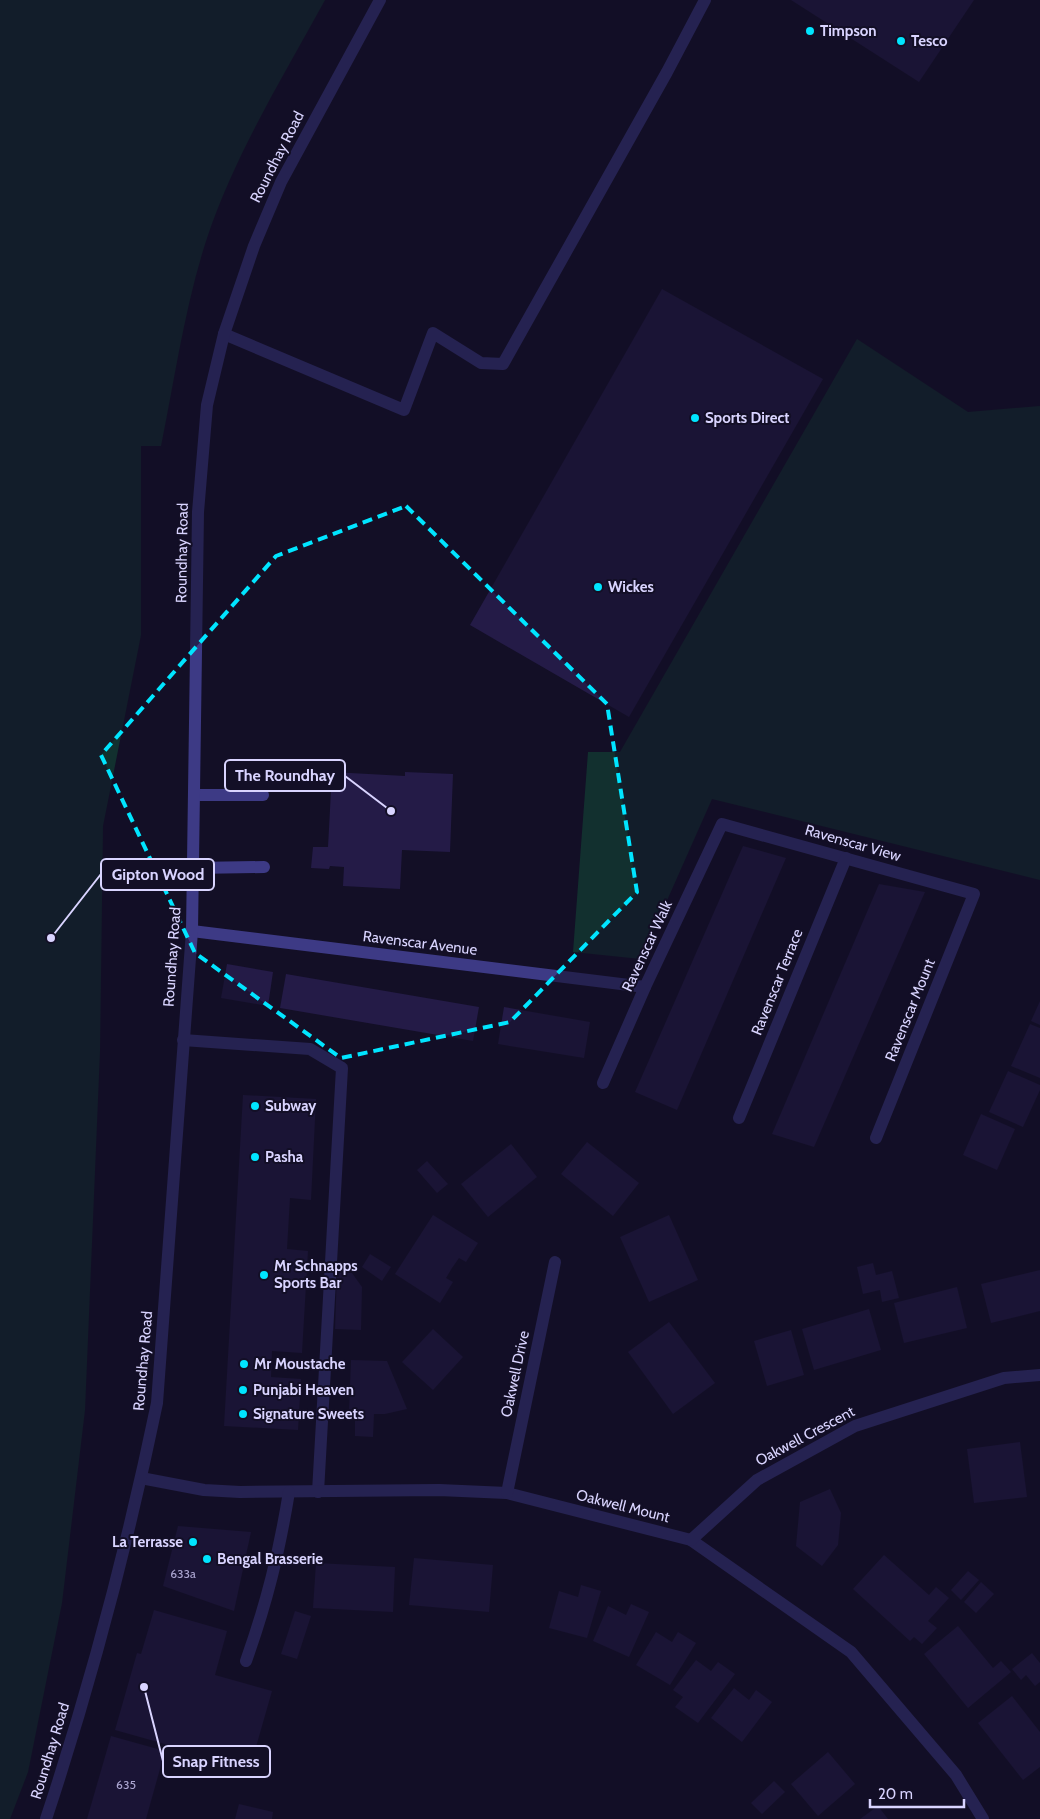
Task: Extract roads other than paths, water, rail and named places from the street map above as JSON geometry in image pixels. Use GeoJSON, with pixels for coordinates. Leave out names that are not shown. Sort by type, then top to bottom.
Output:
{"type":"FeatureCollection","features":[{"type":"Feature","properties":{"kind":"street","name":"Roundhay Road"},"geometry":{"type":"LineString","coordinates":[[46,1819],[73,1736],[142,1478],[157,1403],[192,931],[198,512],[207,405],[224,334],[254,246],[281,182],[380,0]]}},
{"type":"Feature","properties":{"kind":"street"},"geometry":{"type":"LineString","coordinates":[[224,334],[404,410],[433,333],[481,363],[503,364],[667,72],[705,0]]}},
{"type":"Feature","properties":{"kind":"street"},"geometry":{"type":"LineString","coordinates":[[194,795],[263,795]]}},
{"type":"Feature","properties":{"kind":"street","name":"Ravenscar View"},"geometry":{"type":"LineString","coordinates":[[722,824],[974,894]]}},
{"type":"Feature","properties":{"kind":"street","name":"Ravenscar Walk"},"geometry":{"type":"LineString","coordinates":[[603,1083],[645,987],[722,824]]}},
{"type":"Feature","properties":{"kind":"street","name":"Ravenscar Terrace"},"geometry":{"type":"LineString","coordinates":[[739,1118],[846,858]]}},
{"type":"Feature","properties":{"kind":"street"},"geometry":{"type":"LineString","coordinates":[[193,868],[264,867]]}},
{"type":"Feature","properties":{"kind":"street","name":"Ravenscar Mount"},"geometry":{"type":"LineString","coordinates":[[876,1138],[974,894]]}},
{"type":"Feature","properties":{"kind":"street","name":"Ravenscar Avenue"},"geometry":{"type":"LineString","coordinates":[[192,931],[645,987]]}},
{"type":"Feature","properties":{"kind":"street"},"geometry":{"type":"LineString","coordinates":[[183,1040],[310,1049],[342,1068],[318,1492]]}},
{"type":"Feature","properties":{"kind":"street","name":"Oakwell Drive"},"geometry":{"type":"LineString","coordinates":[[507,1493],[555,1262]]}},
{"type":"Feature","properties":{"kind":"street","name":"Oakwell Crescent"},"geometry":{"type":"LineString","coordinates":[[692,1540],[757,1480],[854,1426],[1004,1378],[1040,1375]]}},
{"type":"Feature","properties":{"kind":"street","name":"Oakwell Mount"},"geometry":{"type":"LineString","coordinates":[[142,1478],[204,1490],[290,1492],[439,1490],[507,1493],[692,1540],[850,1652],[956,1775],[983,1819]]}},
{"type":"Feature","properties":{"kind":"street"},"geometry":{"type":"LineString","coordinates":[[246,1661],[267,1602],[280,1549],[290,1492]]}},
{"type":"Feature","properties":{"kind":"place","name":"Timpson"},"geometry":{"type":"Point","coordinates":[810,31]}},
{"type":"Feature","properties":{"kind":"place","name":"Tesco"},"geometry":{"type":"Point","coordinates":[901,41]}},
{"type":"Feature","properties":{"kind":"place","name":"Sports Direct"},"geometry":{"type":"Point","coordinates":[695,418]}},
{"type":"Feature","properties":{"kind":"place","name":"Wickes"},"geometry":{"type":"Point","coordinates":[598,587]}},
{"type":"Feature","properties":{"kind":"place","name":"The Roundhay"},"geometry":{"type":"Point","coordinates":[391,811]}},
{"type":"Feature","properties":{"kind":"place","name":"Gipton Wood"},"geometry":{"type":"Point","coordinates":[51,938]}},
{"type":"Feature","properties":{"kind":"place","name":"Subway"},"geometry":{"type":"Point","coordinates":[255,1106]}},
{"type":"Feature","properties":{"kind":"place","name":"Pasha"},"geometry":{"type":"Point","coordinates":[255,1157]}},
{"type":"Feature","properties":{"kind":"place","name":"Mr Schnapps Sports Bar"},"geometry":{"type":"Point","coordinates":[264,1275]}},
{"type":"Feature","properties":{"kind":"place","name":"Mr Moustache"},"geometry":{"type":"Point","coordinates":[244,1364]}},
{"type":"Feature","properties":{"kind":"place","name":"Punjabi Heaven"},"geometry":{"type":"Point","coordinates":[243,1390]}},
{"type":"Feature","properties":{"kind":"place","name":"Signature Sweets"},"geometry":{"type":"Point","coordinates":[243,1414]}},
{"type":"Feature","properties":{"kind":"place","name":"La Terrasse"},"geometry":{"type":"Point","coordinates":[193,1542]}},
{"type":"Feature","properties":{"kind":"place","name":"Bengal Brasserie"},"geometry":{"type":"Point","coordinates":[207,1559]}},
{"type":"Feature","properties":{"kind":"place","name":"Snap Fitness"},"geometry":{"type":"Point","coordinates":[144,1687]}}]}
